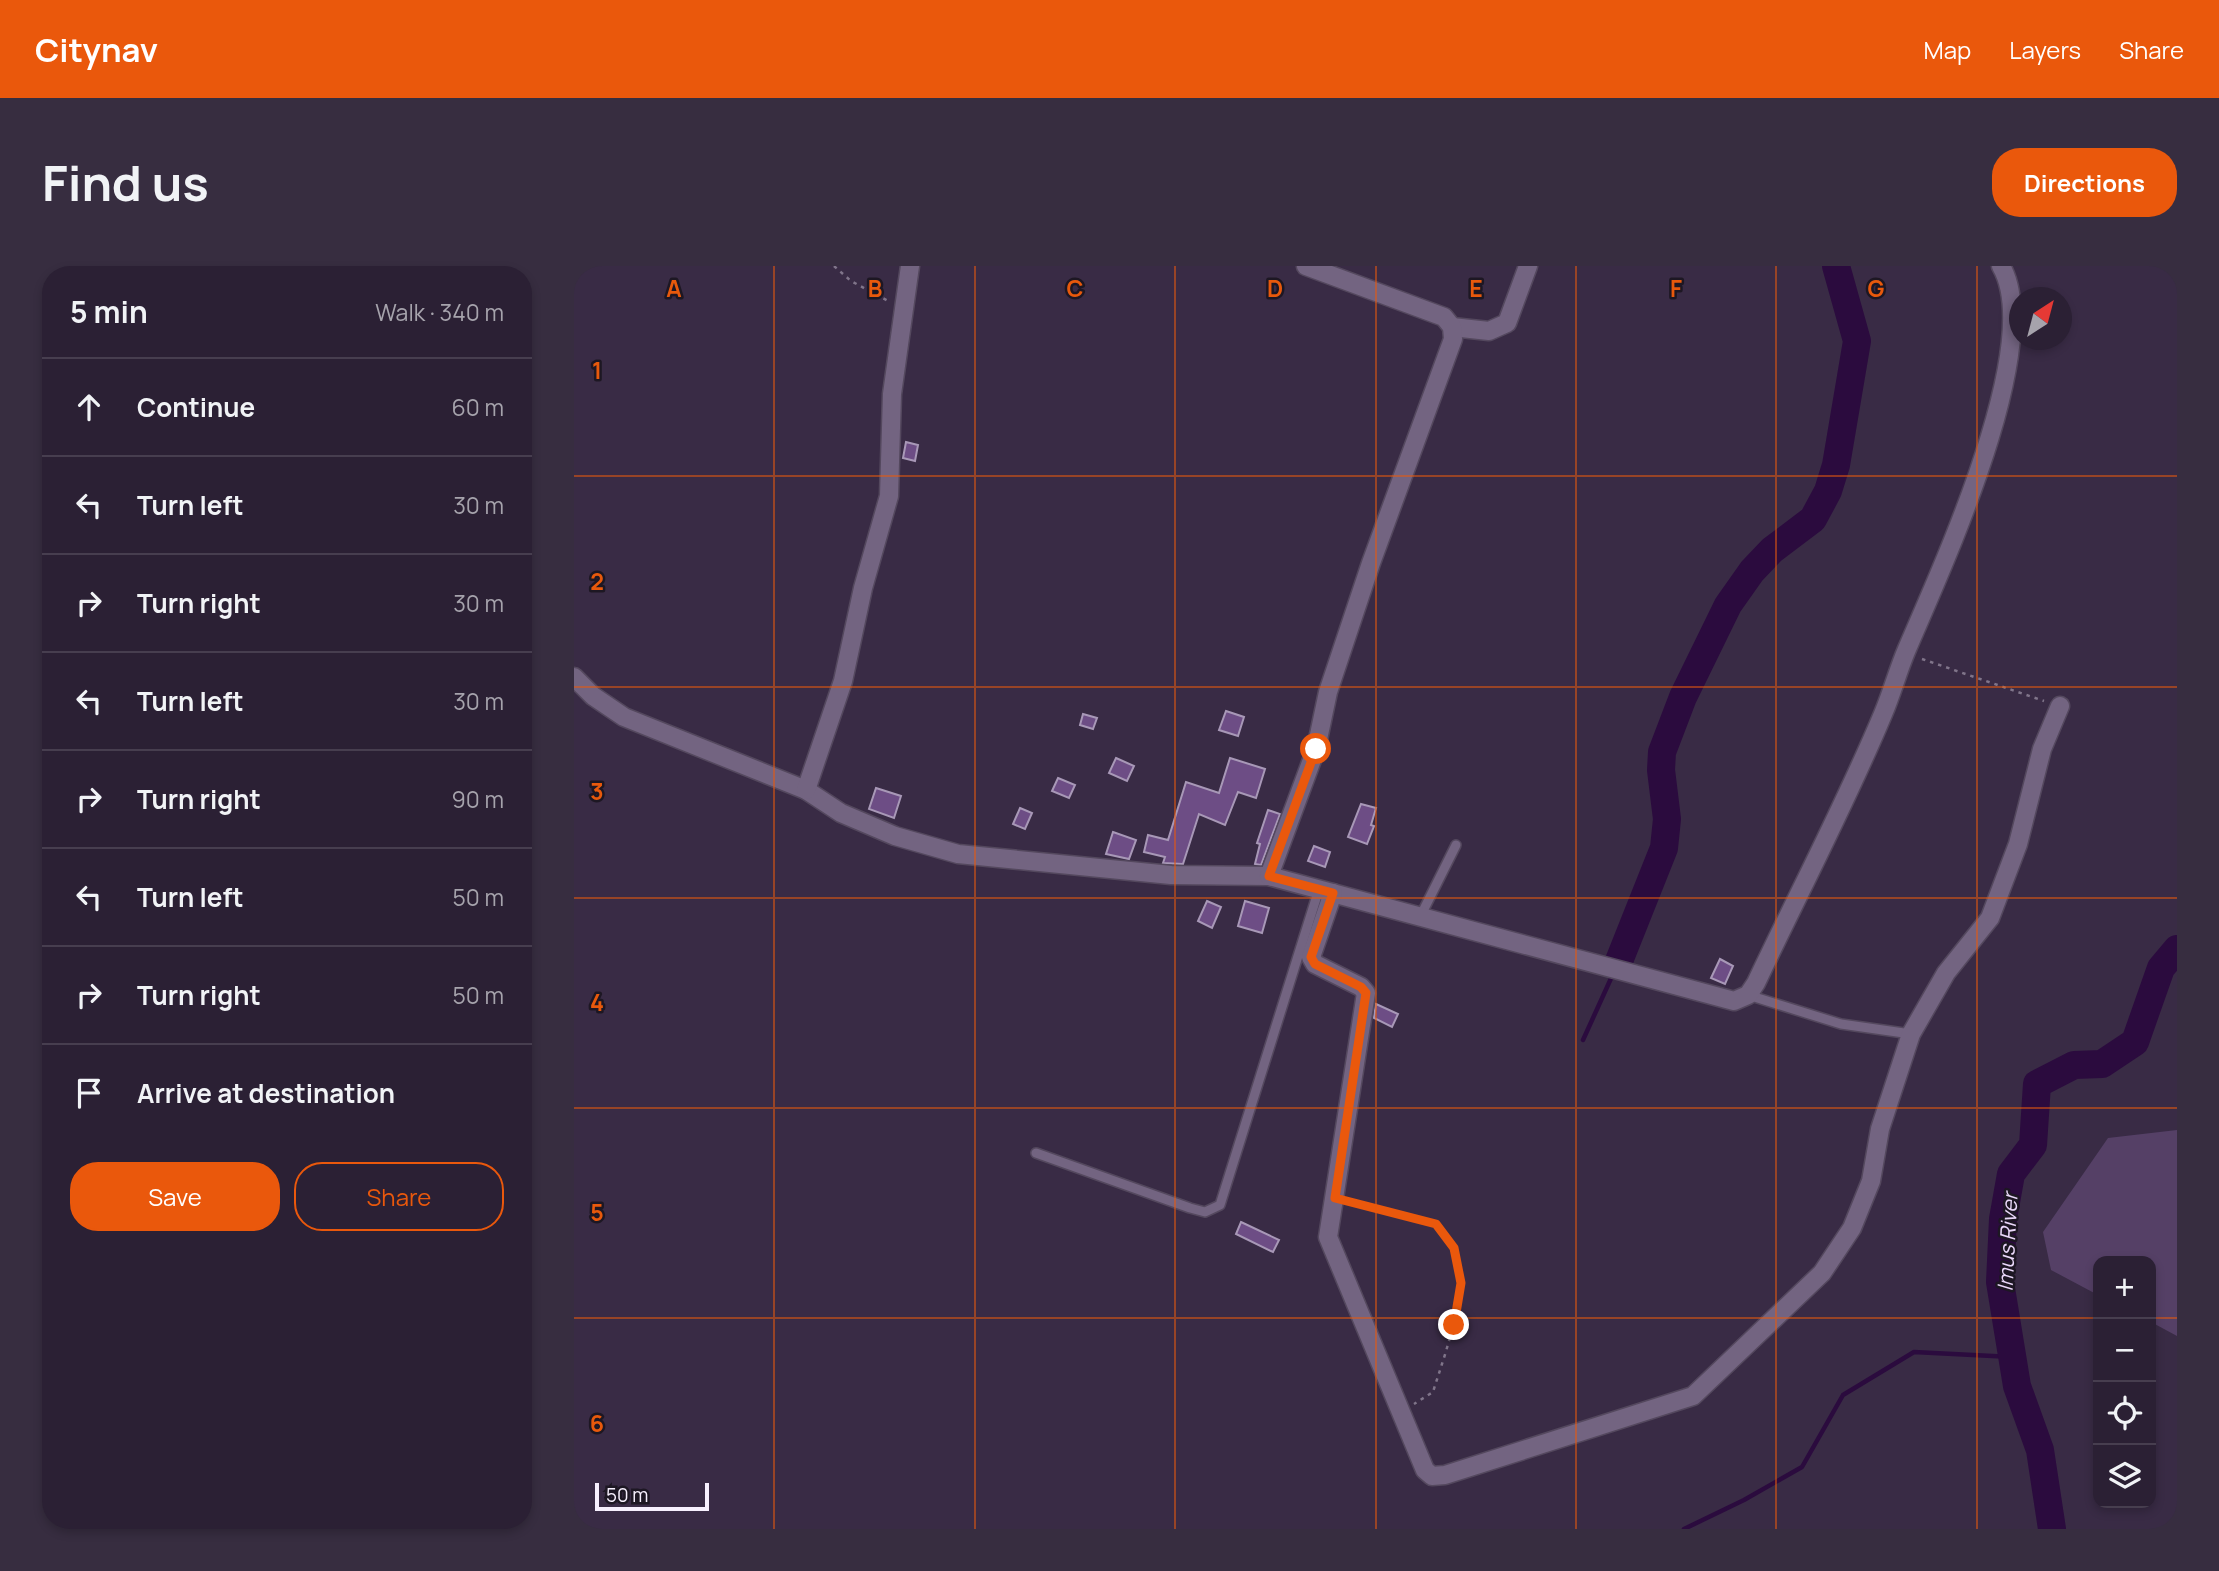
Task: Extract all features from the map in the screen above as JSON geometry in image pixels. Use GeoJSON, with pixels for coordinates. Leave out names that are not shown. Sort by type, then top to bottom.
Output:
{"type":"FeatureCollection","features":[{"type":"Feature","properties":{"kind":"street"},"geometry":{"type":"LineString","coordinates":[[806,790],[843,681],[863,588],[889,496],[892,394],[910,266]]}},
{"type":"Feature","properties":{"kind":"street"},"geometry":{"type":"LineString","coordinates":[[1269,876],[1316,749],[1328,692],[1371,563],[1453,339],[1452,327],[1444,317],[1306,266]]}},
{"type":"Feature","properties":{"kind":"street"},"geometry":{"type":"LineString","coordinates":[[1452,327],[1489,331],[1507,323],[1528,266]]}},
{"type":"Feature","properties":{"kind":"street"},"geometry":{"type":"LineString","coordinates":[[574,677],[593,696],[624,717],[806,790],[841,813],[895,836],[958,854],[1171,875],[1269,876],[1734,1002],[1748,995],[1883,714],[1905,653],[1962,522],[2003,387],[2011,348],[2013,313],[2008,281],[2001,266]]}},
{"type":"Feature","properties":{"kind":"street"},"geometry":{"type":"LineString","coordinates":[[1326,891],[1311,957],[1315,964],[1361,987],[1366,993],[1328,1237],[1426,1470],[1432,1476],[1445,1475],[1692,1395],[1822,1273],[1852,1228],[1871,1181],[1880,1129],[1911,1034],[1946,973],[1990,918],[2018,844],[2042,749],[2060,706]]}},
{"type":"Feature","properties":{"kind":"lane"},"geometry":{"type":"LineString","coordinates":[[1420,917],[1456,845]]}},
{"type":"Feature","properties":{"kind":"lane"},"geometry":{"type":"LineString","coordinates":[[1036,1153],[1190,1208],[1205,1212],[1220,1205],[1326,891]]}},
{"type":"Feature","properties":{"kind":"lane"},"geometry":{"type":"LineString","coordinates":[[1748,995],[1841,1024],[1911,1034]]}},
{"type":"Feature","properties":{"kind":"path"},"geometry":{"type":"LineString","coordinates":[[834,266],[877,297],[904,305]]}},
{"type":"Feature","properties":{"kind":"path"},"geometry":{"type":"LineString","coordinates":[[1905,653],[2060,706]]}},
{"type":"Feature","properties":{"kind":"path"},"geometry":{"type":"LineString","coordinates":[[1335,1198],[1436,1224],[1454,1248],[1461,1283],[1454,1325],[1433,1392],[1402,1411]]}},
{"type":"Feature","properties":{"kind":"shaded area"},"geometry":{"type":"Polygon","coordinates":[[[2177,1130],[2177,1336],[2156,1325],[2156,1256],[2093,1256],[2093,1292],[2051,1270],[2043,1232],[2108,1138],[2177,1130]]]}},
{"type":"Feature","properties":{"kind":"building"},"geometry":{"type":"Polygon","coordinates":[[[906,442],[918,445],[915,461],[903,458],[906,442]]]}},
{"type":"Feature","properties":{"kind":"building"},"geometry":{"type":"Polygon","coordinates":[[[1226,711],[1244,717],[1238,736],[1219,730],[1226,711]]]}},
{"type":"Feature","properties":{"kind":"building"},"geometry":{"type":"Polygon","coordinates":[[[1083,714],[1097,718],[1093,729],[1080,725],[1083,714]]]}},
{"type":"Feature","properties":{"kind":"building"},"geometry":{"type":"Polygon","coordinates":[[[1116,758],[1134,766],[1127,781],[1109,773],[1116,758]]]}},
{"type":"Feature","properties":{"kind":"building"},"geometry":{"type":"Polygon","coordinates":[[[1230,758],[1265,769],[1256,798],[1238,792],[1225,825],[1199,814],[1183,864],[1163,863],[1165,857],[1144,852],[1148,835],[1168,840],[1186,782],[1219,793],[1230,758]]]}},
{"type":"Feature","properties":{"kind":"building"},"geometry":{"type":"Polygon","coordinates":[[[1058,778],[1075,785],[1069,798],[1052,791],[1058,778]]]}},
{"type":"Feature","properties":{"kind":"building"},"geometry":{"type":"Polygon","coordinates":[[[876,788],[901,796],[894,818],[869,809],[876,788]]]}},
{"type":"Feature","properties":{"kind":"building"},"geometry":{"type":"Polygon","coordinates":[[[1361,804],[1376,808],[1371,825],[1374,826],[1367,844],[1348,837],[1361,804]]]}},
{"type":"Feature","properties":{"kind":"building"},"geometry":{"type":"Polygon","coordinates":[[[1020,808],[1032,813],[1025,829],[1013,824],[1020,808]]]}},
{"type":"Feature","properties":{"kind":"building"},"geometry":{"type":"Polygon","coordinates":[[[1268,810],[1280,814],[1261,865],[1255,864],[1260,844],[1257,843],[1268,810]]]}},
{"type":"Feature","properties":{"kind":"building"},"geometry":{"type":"Polygon","coordinates":[[[1113,832],[1136,840],[1129,859],[1106,854],[1113,832]]]}},
{"type":"Feature","properties":{"kind":"building"},"geometry":{"type":"Polygon","coordinates":[[[1314,846],[1330,852],[1325,867],[1308,861],[1314,846]]]}},
{"type":"Feature","properties":{"kind":"building"},"geometry":{"type":"Polygon","coordinates":[[[1207,901],[1221,907],[1212,928],[1198,921],[1207,901]]]}},
{"type":"Feature","properties":{"kind":"building"},"geometry":{"type":"Polygon","coordinates":[[[1245,901],[1269,908],[1262,933],[1238,926],[1245,901]]]}},
{"type":"Feature","properties":{"kind":"building"},"geometry":{"type":"Polygon","coordinates":[[[1720,959],[1733,966],[1725,984],[1711,978],[1720,959]]]}},
{"type":"Feature","properties":{"kind":"building"},"geometry":{"type":"Polygon","coordinates":[[[1376,1004],[1398,1014],[1392,1027],[1374,1018],[1376,1004]]]}},
{"type":"Feature","properties":{"kind":"building"},"geometry":{"type":"Polygon","coordinates":[[[1241,1222],[1279,1240],[1273,1252],[1236,1234],[1241,1222]]]}},
{"type":"Feature","properties":{"kind":"waterway"},"geometry":{"type":"LineString","coordinates":[[1617,966],[1664,848],[1667,819],[1661,770],[1662,752],[1683,697],[1728,605],[1752,571],[1772,550],[1813,519],[1828,491],[1836,465],[1857,341],[1836,266]]}},
{"type":"Feature","properties":{"kind":"waterway","name":"Imus River"},"geometry":{"type":"LineString","coordinates":[[2052,1529],[2040,1450],[2017,1386],[2000,1282],[2003,1219],[2011,1174],[2033,1145],[2037,1084],[2074,1065],[2102,1064],[2135,1042],[2161,968],[2177,949]]}},
{"type":"Feature","properties":{"kind":"waterway"},"geometry":{"type":"LineString","coordinates":[[1583,1040],[1613,974]]}},
{"type":"Feature","properties":{"kind":"waterway"},"geometry":{"type":"LineString","coordinates":[[1684,1529],[1744,1500],[1802,1467],[1843,1395],[1914,1352],[2012,1357]]}},
{"type":"Feature","properties":{"kind":"route"},"geometry":{"type":"LineString","coordinates":[[1316,749],[1269,876],[1333,893],[1311,957],[1315,964],[1361,987],[1366,993],[1363,1029],[1335,1198],[1436,1224],[1454,1248],[1461,1283],[1454,1325]]}}]}
